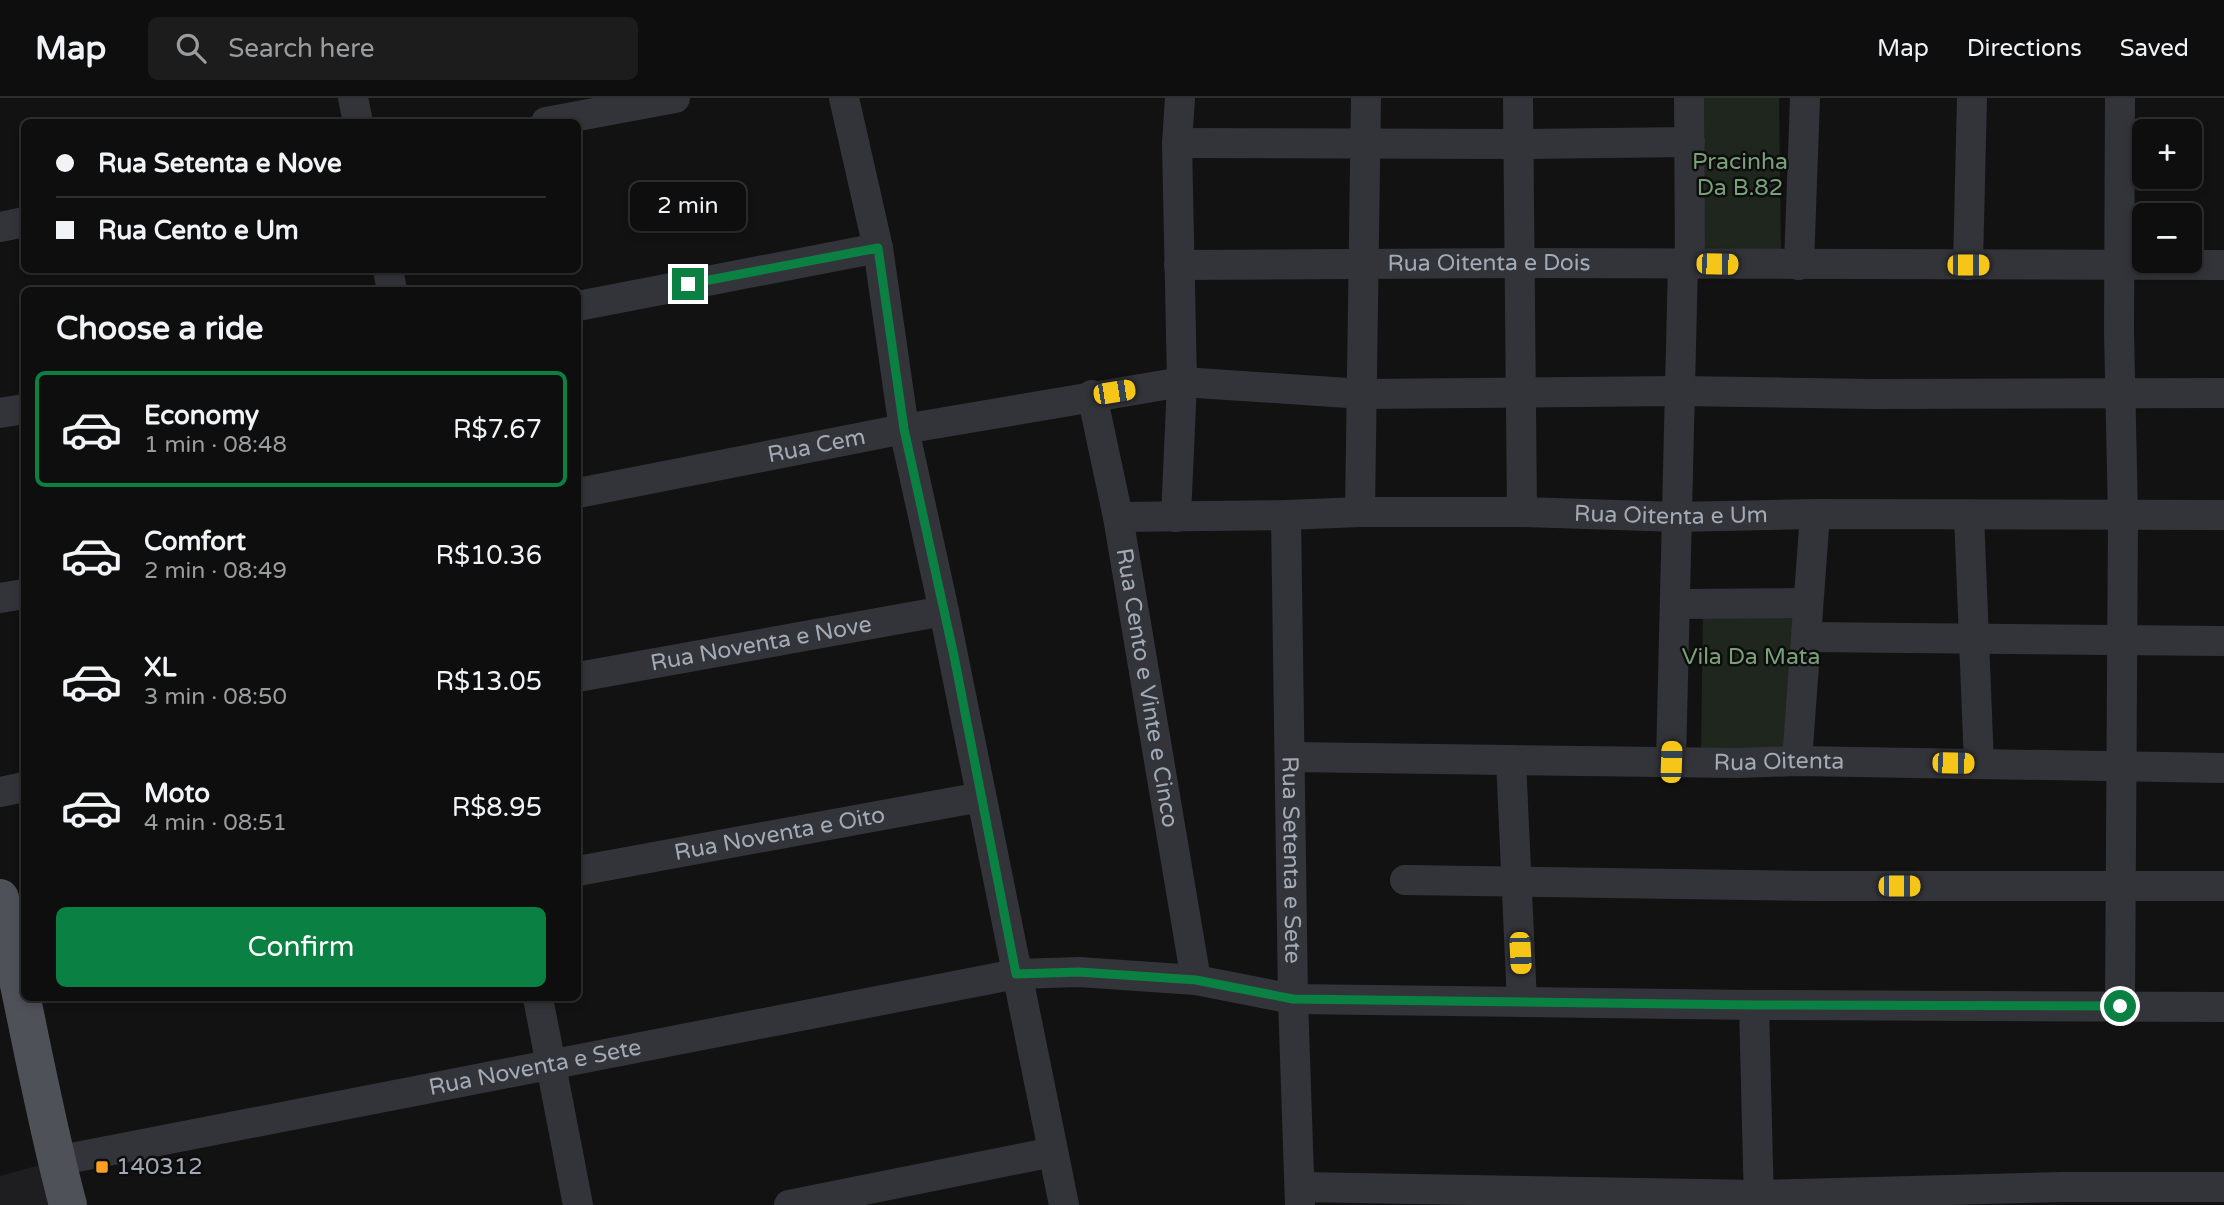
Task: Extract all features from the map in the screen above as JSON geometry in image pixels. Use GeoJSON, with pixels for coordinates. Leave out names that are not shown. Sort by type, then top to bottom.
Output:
{"type":"FeatureCollection","features":[{"type":"Feature","properties":{"kind":"main road"},"geometry":{"type":"LineString","coordinates":[[0,898],[21,980]]}},
{"type":"Feature","properties":{"kind":"main road"},"geometry":{"type":"LineString","coordinates":[[26,1001],[56,1161],[68,1205]]}},
{"type":"Feature","properties":{"kind":"street"},"geometry":{"type":"LineString","coordinates":[[353,98],[357,119]]}},
{"type":"Feature","properties":{"kind":"street"},"geometry":{"type":"LineString","coordinates":[[562,119],[675,98]]}},
{"type":"Feature","properties":{"kind":"street"},"geometry":{"type":"LineString","coordinates":[[844,98],[878,248],[904,429],[944,611],[1064,1205]]}},
{"type":"Feature","properties":{"kind":"street"},"geometry":{"type":"LineString","coordinates":[[1176,517],[1182,382],[1177,143],[1180,98]]}},
{"type":"Feature","properties":{"kind":"street"},"geometry":{"type":"LineString","coordinates":[[1360,512],[1366,98]]}},
{"type":"Feature","properties":{"kind":"street"},"geometry":{"type":"LineString","coordinates":[[1518,98],[1522,512]]}},
{"type":"Feature","properties":{"kind":"street"},"geometry":{"type":"LineString","coordinates":[[1671,762],[1679,391],[1687,263],[1689,98]]}},
{"type":"Feature","properties":{"kind":"street"},"geometry":{"type":"LineString","coordinates":[[1799,265],[1805,98]]}},
{"type":"Feature","properties":{"kind":"street"},"geometry":{"type":"LineString","coordinates":[[1968,265],[1972,98]]}},
{"type":"Feature","properties":{"kind":"street"},"geometry":{"type":"LineString","coordinates":[[2120,98],[2118,265],[2123,516],[2120,1006]]}},
{"type":"Feature","properties":{"kind":"street"},"geometry":{"type":"LineString","coordinates":[[1177,143],[1690,142]]}},
{"type":"Feature","properties":{"kind":"street"},"geometry":{"type":"LineString","coordinates":[[0,227],[21,223]]}},
{"type":"Feature","properties":{"kind":"street"},"geometry":{"type":"LineString","coordinates":[[581,305],[878,248]]}},
{"type":"Feature","properties":{"kind":"street","name":"Rua Oitenta e Dois"},"geometry":{"type":"LineString","coordinates":[[1179,265],[2224,265]]}},
{"type":"Feature","properties":{"kind":"street","name":"Rua Cem"},"geometry":{"type":"LineString","coordinates":[[581,492],[904,429],[1092,395],[1182,382],[1363,394],[1679,391],[1872,394],[2224,393]]}},
{"type":"Feature","properties":{"kind":"street","name":"Rua Cento e Vinte e Cinco"},"geometry":{"type":"LineString","coordinates":[[1092,395],[1118,517],[1196,980]]}},
{"type":"Feature","properties":{"kind":"street"},"geometry":{"type":"LineString","coordinates":[[0,414],[21,410]]}},
{"type":"Feature","properties":{"kind":"street","name":"Rua Oitenta e Um"},"geometry":{"type":"LineString","coordinates":[[1118,517],[1360,512],[1522,512],[1678,517],[1815,514],[2224,515]]}},
{"type":"Feature","properties":{"kind":"street"},"geometry":{"type":"LineString","coordinates":[[1797,761],[1815,514]]}},
{"type":"Feature","properties":{"kind":"street","name":"Rua Setenta e Sete"},"geometry":{"type":"LineString","coordinates":[[1286,515],[1293,999],[1300,1196]]}},
{"type":"Feature","properties":{"kind":"street"},"geometry":{"type":"LineString","coordinates":[[1969,515],[1979,764]]}},
{"type":"Feature","properties":{"kind":"street"},"geometry":{"type":"LineString","coordinates":[[0,598],[21,594]]}},
{"type":"Feature","properties":{"kind":"street"},"geometry":{"type":"LineString","coordinates":[[1676,604],[1808,603]]}},
{"type":"Feature","properties":{"kind":"street","name":"Rua Noventa e Nove"},"geometry":{"type":"LineString","coordinates":[[581,676],[944,611]]}},
{"type":"Feature","properties":{"kind":"street"},"geometry":{"type":"LineString","coordinates":[[1807,637],[2224,641]]}},
{"type":"Feature","properties":{"kind":"street","name":"Rua Oitenta"},"geometry":{"type":"LineString","coordinates":[[1291,757],[2224,768]]}},
{"type":"Feature","properties":{"kind":"street"},"geometry":{"type":"LineString","coordinates":[[1511,760],[1522,1002]]}},
{"type":"Feature","properties":{"kind":"street"},"geometry":{"type":"LineString","coordinates":[[0,792],[21,788]]}},
{"type":"Feature","properties":{"kind":"street","name":"Rua Noventa e Oito"},"geometry":{"type":"LineString","coordinates":[[581,871],[981,797]]}},
{"type":"Feature","properties":{"kind":"street"},"geometry":{"type":"LineString","coordinates":[[1405,880],[1815,886],[2224,886]]}},
{"type":"Feature","properties":{"kind":"street","name":"Rua Noventa e Sete"},"geometry":{"type":"LineString","coordinates":[[56,1161],[1016,974],[1079,972],[1196,980],[1293,999],[2224,1007]]}},
{"type":"Feature","properties":{"kind":"street"},"geometry":{"type":"LineString","coordinates":[[539,1001],[578,1205]]}},
{"type":"Feature","properties":{"kind":"street"},"geometry":{"type":"LineString","coordinates":[[1754,1005],[1759,1200]]}},
{"type":"Feature","properties":{"kind":"street"},"geometry":{"type":"LineString","coordinates":[[789,1205],[1053,1152]]}},
{"type":"Feature","properties":{"kind":"street"},"geometry":{"type":"LineString","coordinates":[[1300,1196],[1759,1200],[2063,1187],[2224,1187]]}},
{"type":"Feature","properties":{"kind":"shaded area"},"geometry":{"type":"Polygon","coordinates":[[[40,1165],[51,1205],[0,1205],[0,1176],[40,1165]]]}},
{"type":"Feature","properties":{"kind":"green space","name":"Pracinha Da B.82"},"geometry":{"type":"Polygon","coordinates":[[[1698,98],[1779,98],[1781,252],[1700,253],[1698,98]]]}},
{"type":"Feature","properties":{"kind":"green space","name":"Vila Da Mata"},"geometry":{"type":"Polygon","coordinates":[[[1703,607],[1804,607],[1793,758],[1701,754],[1703,607]]]}},
{"type":"Feature","properties":{"kind":"place","name":"140312"},"geometry":{"type":"Point","coordinates":[102,1167]}},
{"type":"Feature","properties":{"kind":"route"},"geometry":{"type":"LineString","coordinates":[[688,284],[878,248],[904,429],[954,656],[1016,974],[1079,972],[1196,980],[1293,999],[2120,1006]]}}]}
